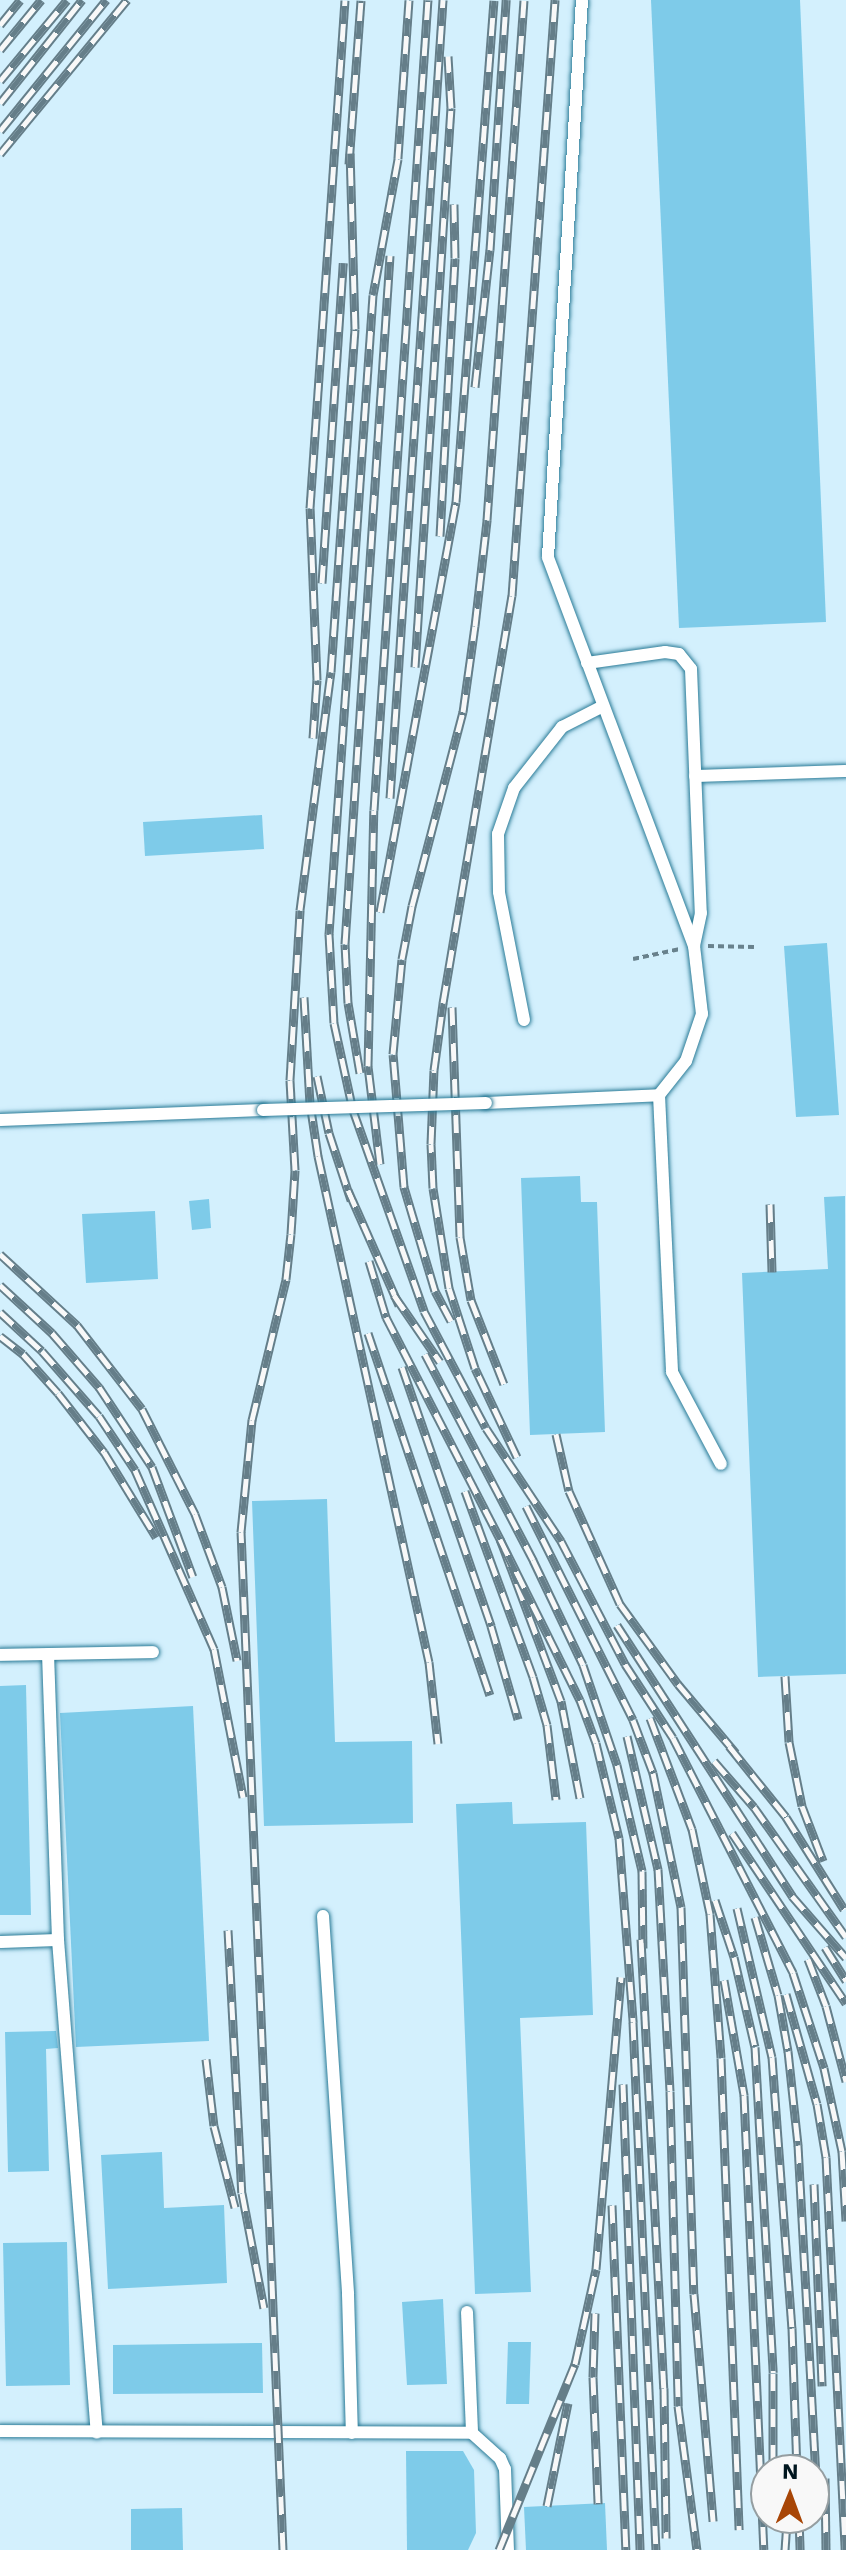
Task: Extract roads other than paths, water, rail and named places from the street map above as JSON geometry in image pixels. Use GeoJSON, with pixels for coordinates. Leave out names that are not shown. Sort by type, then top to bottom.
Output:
{"type":"FeatureCollection","features":[{"type":"Feature","properties":{"kind":"lane"},"geometry":{"type":"LineString","coordinates":[[582,0],[548,557],[694,946],[702,1014],[686,1061],[659,1095],[672,1372],[721,1464]]}},
{"type":"Feature","properties":{"kind":"lane"},"geometry":{"type":"LineString","coordinates":[[587,663],[665,652],[679,654],[691,669],[701,913],[694,946]]}},
{"type":"Feature","properties":{"kind":"lane"},"geometry":{"type":"LineString","coordinates":[[524,1020],[499,892],[498,834],[514,788],[562,727],[603,706]]}},
{"type":"Feature","properties":{"kind":"lane"},"geometry":{"type":"LineString","coordinates":[[695,776],[846,771]]}},
{"type":"Feature","properties":{"kind":"lane"},"geometry":{"type":"LineString","coordinates":[[0,1120],[659,1095]]}},
{"type":"Feature","properties":{"kind":"lane"},"geometry":{"type":"LineString","coordinates":[[0,1655],[153,1652]]}},
{"type":"Feature","properties":{"kind":"lane"},"geometry":{"type":"LineString","coordinates":[[48,1654],[58,1940],[97,2432]]}},
{"type":"Feature","properties":{"kind":"lane"},"geometry":{"type":"LineString","coordinates":[[323,1916],[348,2294],[352,2433]]}},
{"type":"Feature","properties":{"kind":"lane"},"geometry":{"type":"LineString","coordinates":[[0,1942],[58,1940]]}},
{"type":"Feature","properties":{"kind":"lane"},"geometry":{"type":"LineString","coordinates":[[467,2312],[472,2433]]}},
{"type":"Feature","properties":{"kind":"lane"},"geometry":{"type":"LineString","coordinates":[[0,2431],[472,2433],[500,2458],[505,2469],[508,2550]]}},
{"type":"Feature","properties":{"kind":"railway"},"geometry":{"type":"LineString","coordinates":[[0,25],[20,0]]}},
{"type":"Feature","properties":{"kind":"railway"},"geometry":{"type":"LineString","coordinates":[[0,50],[41,0]]}},
{"type":"Feature","properties":{"kind":"railway"},"geometry":{"type":"LineString","coordinates":[[0,81],[67,0]]}},
{"type":"Feature","properties":{"kind":"railway"},"geometry":{"type":"LineString","coordinates":[[0,103],[82,0]]}},
{"type":"Feature","properties":{"kind":"railway"},"geometry":{"type":"LineString","coordinates":[[0,131],[106,0]]}},
{"type":"Feature","properties":{"kind":"railway"},"geometry":{"type":"LineString","coordinates":[[0,154],[127,0]]}},
{"type":"Feature","properties":{"kind":"railway"},"geometry":{"type":"LineString","coordinates":[[313,738],[317,680],[310,508],[345,0]]}},
{"type":"Feature","properties":{"kind":"railway"},"geometry":{"type":"LineString","coordinates":[[349,164],[361,0]]}},
{"type":"Feature","properties":{"kind":"railway"},"geometry":{"type":"LineString","coordinates":[[409,0],[398,159],[373,295],[329,934],[334,1023],[353,1110],[424,1311],[486,1428],[561,1541],[625,1664],[673,1738],[793,1973],[824,2068],[842,2151],[846,2221]]}},
{"type":"Feature","properties":{"kind":"railway"},"geometry":{"type":"LineString","coordinates":[[380,1164],[368,1066],[374,810],[428,0]]}},
{"type":"Feature","properties":{"kind":"railway"},"geometry":{"type":"LineString","coordinates":[[390,798],[443,0]]}},
{"type":"Feature","properties":{"kind":"railway"},"geometry":{"type":"LineString","coordinates":[[380,912],[456,502],[494,0]]}},
{"type":"Feature","properties":{"kind":"railway"},"geometry":{"type":"LineString","coordinates":[[475,387],[490,250],[506,0]]}},
{"type":"Feature","properties":{"kind":"railway"},"geometry":{"type":"LineString","coordinates":[[451,1321],[435,1291],[404,1187],[393,1054],[402,959],[412,906],[463,712],[475,626],[487,520],[524,0]]}},
{"type":"Feature","properties":{"kind":"railway"},"geometry":{"type":"LineString","coordinates":[[517,1457],[475,1368],[449,1288],[433,1188],[431,1144],[434,1070],[443,1003],[512,596],[555,0]]}},
{"type":"Feature","properties":{"kind":"railway"},"geometry":{"type":"LineString","coordinates":[[415,667],[451,108],[448,56]]}},
{"type":"Feature","properties":{"kind":"railway"},"geometry":{"type":"LineString","coordinates":[[283,2550],[241,1532],[252,1420],[286,1279],[291,1234],[295,1170],[290,1080],[300,910],[331,672],[355,329],[350,153]]}},
{"type":"Feature","properties":{"kind":"railway"},"geometry":{"type":"LineString","coordinates":[[440,536],[455,258],[454,204]]}},
{"type":"Feature","properties":{"kind":"railway"},"geometry":{"type":"LineString","coordinates":[[360,1073],[348,1003],[345,944],[390,255]]}},
{"type":"Feature","properties":{"kind":"railway"},"geometry":{"type":"LineString","coordinates":[[322,583],[343,263]]}},
{"type":"Feature","properties":{"kind":"railway"},"geometry":{"type":"LineString","coordinates":[[304,997],[310,1103],[318,1156],[429,1662],[438,1744]]}},
{"type":"Feature","properties":{"kind":"railway"},"geometry":{"type":"LineString","coordinates":[[452,1007],[460,1237],[471,1300],[504,1384]]}},
{"type":"Feature","properties":{"kind":"railway"},"geometry":{"type":"LineString","coordinates":[[317,1076],[329,1133],[351,1200]]}},
{"type":"Feature","properties":{"kind":"railway"},"geometry":{"type":"LineString","coordinates":[[348,1190],[399,1305]]}},
{"type":"Feature","properties":{"kind":"railway"},"geometry":{"type":"LineString","coordinates":[[770,1204],[772,1272]]}},
{"type":"Feature","properties":{"kind":"railway"},"geometry":{"type":"LineString","coordinates":[[0,1254],[77,1325],[142,1409],[195,1514],[222,1587],[237,1660]]}},
{"type":"Feature","properties":{"kind":"railway"},"geometry":{"type":"LineString","coordinates":[[369,1261],[386,1317],[500,1539]]}},
{"type":"Feature","properties":{"kind":"railway"},"geometry":{"type":"LineString","coordinates":[[0,1285],[52,1333],[99,1387],[152,1467],[193,1577]]}},
{"type":"Feature","properties":{"kind":"railway"},"geometry":{"type":"LineString","coordinates":[[394,1295],[440,1362]]}},
{"type":"Feature","properties":{"kind":"railway"},"geometry":{"type":"LineString","coordinates":[[0,1312],[42,1351],[99,1416],[135,1470],[214,1649],[243,1797]]}},
{"type":"Feature","properties":{"kind":"railway"},"geometry":{"type":"LineString","coordinates":[[368,1333],[490,1695]]}},
{"type":"Feature","properties":{"kind":"railway"},"geometry":{"type":"LineString","coordinates":[[0,1336],[23,1354],[58,1393],[104,1452],[156,1537]]}},
{"type":"Feature","properties":{"kind":"railway"},"geometry":{"type":"LineString","coordinates":[[425,1354],[533,1560],[583,1665],[617,1765],[642,1871],[643,1948]]}},
{"type":"Feature","properties":{"kind":"railway"},"geometry":{"type":"LineString","coordinates":[[402,1367],[491,1626],[518,1719]]}},
{"type":"Feature","properties":{"kind":"railway"},"geometry":{"type":"LineString","coordinates":[[556,1434],[569,1491],[620,1604],[678,1684],[736,1753]]}},
{"type":"Feature","properties":{"kind":"railway"},"geometry":{"type":"LineString","coordinates":[[465,1491],[533,1677],[547,1725],[556,1799]]}},
{"type":"Feature","properties":{"kind":"railway"},"geometry":{"type":"LineString","coordinates":[[526,1506],[633,1720],[653,1773],[681,1907],[694,2294],[713,2521]]}},
{"type":"Feature","properties":{"kind":"railway"},"geometry":{"type":"LineString","coordinates":[[580,1798],[561,1701],[500,1539],[580,1700],[596,1743],[619,1838],[633,2022],[656,2550]]}},
{"type":"Feature","properties":{"kind":"railway"},"geometry":{"type":"LineString","coordinates":[[617,1625],[792,1896],[846,1958]]}},
{"type":"Feature","properties":{"kind":"railway"},"geometry":{"type":"LineString","coordinates":[[785,1676],[789,1742],[802,1806],[823,1861]]}},
{"type":"Feature","properties":{"kind":"railway"},"geometry":{"type":"LineString","coordinates":[[650,1718],[692,1829],[710,1914],[721,2058],[739,2530]]}},
{"type":"Feature","properties":{"kind":"railway"},"geometry":{"type":"LineString","coordinates":[[627,1736],[658,1869],[670,2091],[678,2406],[697,2550]]}},
{"type":"Feature","properties":{"kind":"railway"},"geometry":{"type":"LineString","coordinates":[[729,1746],[786,1817],[844,1909]]}},
{"type":"Feature","properties":{"kind":"railway"},"geometry":{"type":"LineString","coordinates":[[714,1761],[754,1807],[846,1937]]}},
{"type":"Feature","properties":{"kind":"railway"},"geometry":{"type":"LineString","coordinates":[[732,1833],[846,2003]]}},
{"type":"Feature","properties":{"kind":"railway"},"geometry":{"type":"LineString","coordinates":[[715,1900],[734,1957],[755,2047],[773,2373],[773,2454]]}},
{"type":"Feature","properties":{"kind":"railway"},"geometry":{"type":"LineString","coordinates":[[737,1908],[772,2057],[792,2328],[796,2454]]}},
{"type":"Feature","properties":{"kind":"railway"},"geometry":{"type":"LineString","coordinates":[[755,1917],[778,1995],[788,2051],[798,2145],[815,2454]]}},
{"type":"Feature","properties":{"kind":"railway"},"geometry":{"type":"LineString","coordinates":[[228,1930],[242,2193],[264,2308]]}},
{"type":"Feature","properties":{"kind":"railway"},"geometry":{"type":"LineString","coordinates":[[641,1939],[664,2388],[666,2538]]}},
{"type":"Feature","properties":{"kind":"railway"},"geometry":{"type":"LineString","coordinates":[[825,1947],[846,1981]]}},
{"type":"Feature","properties":{"kind":"railway"},"geometry":{"type":"LineString","coordinates":[[808,1959],[826,2006],[846,2081]]}},
{"type":"Feature","properties":{"kind":"railway"},"geometry":{"type":"LineString","coordinates":[[499,2550],[575,2364],[596,2269],[621,1977]]}},
{"type":"Feature","properties":{"kind":"railway"},"geometry":{"type":"LineString","coordinates":[[724,1980],[744,2095],[764,2550]]}},
{"type":"Feature","properties":{"kind":"railway"},"geometry":{"type":"LineString","coordinates":[[786,1994],[817,2104],[826,2157],[845,2550]]}},
{"type":"Feature","properties":{"kind":"railway"},"geometry":{"type":"LineString","coordinates":[[206,2059],[214,2126],[235,2207]]}},
{"type":"Feature","properties":{"kind":"railway"},"geometry":{"type":"LineString","coordinates":[[623,2084],[640,2550]]}},
{"type":"Feature","properties":{"kind":"railway"},"geometry":{"type":"LineString","coordinates":[[814,2184],[822,2386]]}},
{"type":"Feature","properties":{"kind":"railway"},"geometry":{"type":"LineString","coordinates":[[612,2205],[626,2550]]}},
{"type":"Feature","properties":{"kind":"railway"},"geometry":{"type":"LineString","coordinates":[[595,2313],[593,2377],[598,2504]]}},
{"type":"Feature","properties":{"kind":"railway"},"geometry":{"type":"LineString","coordinates":[[547,2506],[568,2403]]}},
{"type":"Feature","properties":{"kind":"railway"},"geometry":{"type":"LineString","coordinates":[[785,2550],[786,2534]]}},
{"type":"Feature","properties":{"kind":"railway"},"geometry":{"type":"LineString","coordinates":[[800,2534],[800,2550]]}},
{"type":"Feature","properties":{"kind":"railway"},"geometry":{"type":"LineString","coordinates":[[826,2534],[826,2550]]}}]}
